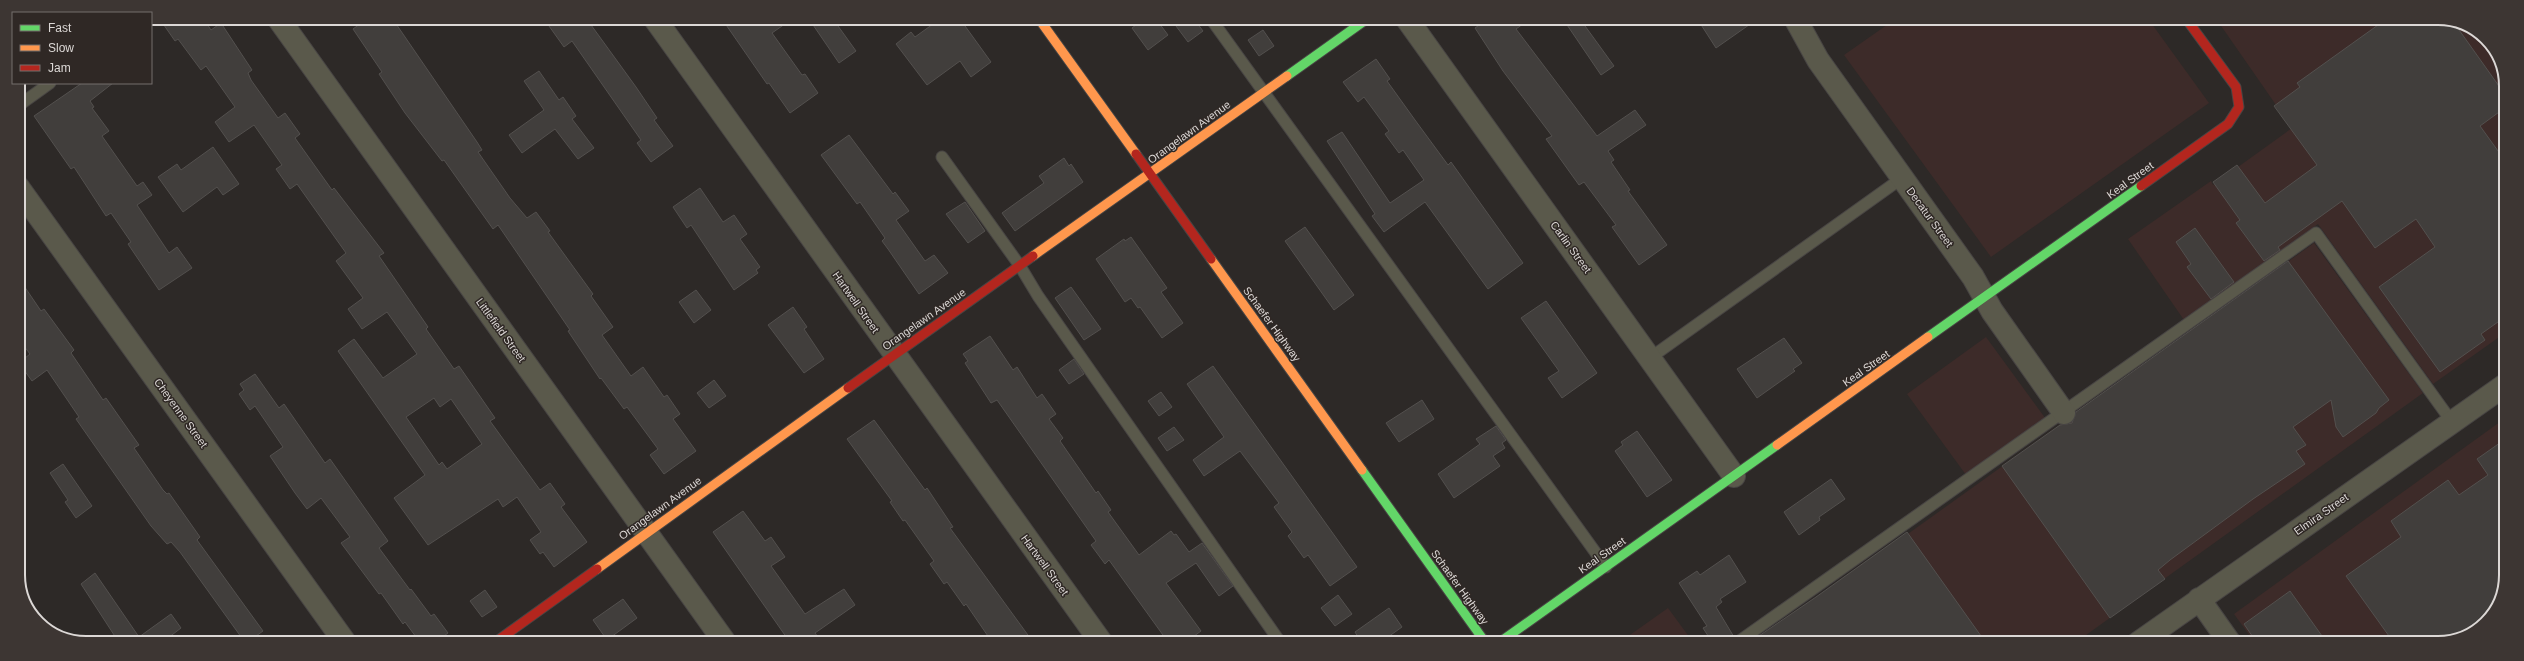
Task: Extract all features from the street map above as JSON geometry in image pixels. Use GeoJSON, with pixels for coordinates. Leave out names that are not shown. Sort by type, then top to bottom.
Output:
{"type":"FeatureCollection","features":[{"type":"Feature","properties":{"kind":"street","name":"Littlefield Street"},"geometry":{"type":"LineString","coordinates":[[283,25],[720,636]]}},
{"type":"Feature","properties":{"kind":"street","name":"Hartwell Street"},"geometry":{"type":"LineString","coordinates":[[660,25],[1096,636]]}},
{"type":"Feature","properties":{"kind":"street","name":"Schaefer Highway"},"geometry":{"type":"LineString","coordinates":[[1043,25],[1481,636]]}},
{"type":"Feature","properties":{"kind":"street","name":"Orangelawn Avenue"},"geometry":{"type":"LineString","coordinates":[[504,636],[894,355],[1359,25]]}},
{"type":"Feature","properties":{"kind":"street","name":"Carlin Street"},"geometry":{"type":"LineString","coordinates":[[1411,25],[1734,476]]}},
{"type":"Feature","properties":{"kind":"street","name":"Decatur Street"},"geometry":{"type":"LineString","coordinates":[[1799,25],[1818,60],[1973,277],[1992,311],[2064,413]]}},
{"type":"Feature","properties":{"kind":"street","name":"Keal Street"},"geometry":{"type":"LineString","coordinates":[[1508,636],[1985,298],[2236,117],[2240,97],[2236,87],[2191,25]]}},
{"type":"Feature","properties":{"kind":"street","name":"Cheyenne Street"},"geometry":{"type":"LineString","coordinates":[[25,197],[340,636]]}},
{"type":"Feature","properties":{"kind":"street","name":"Elmira Street"},"geometry":{"type":"LineString","coordinates":[[2148,636],[2499,389]]}},
{"type":"Feature","properties":{"kind":"street"},"geometry":{"type":"LineString","coordinates":[[2199,599],[2225,636]]}},
{"type":"Feature","properties":{"kind":"lane"},"geometry":{"type":"LineString","coordinates":[[1215,25],[1606,567]]}},
{"type":"Feature","properties":{"kind":"lane"},"geometry":{"type":"LineString","coordinates":[[25,101],[49,84]]}},
{"type":"Feature","properties":{"kind":"lane"},"geometry":{"type":"LineString","coordinates":[[942,157],[1020,266],[1042,302],[1276,636]]}},
{"type":"Feature","properties":{"kind":"lane"},"geometry":{"type":"LineString","coordinates":[[1650,358],[1902,178]]}},
{"type":"Feature","properties":{"kind":"lane"},"geometry":{"type":"LineString","coordinates":[[1747,636],[2064,413],[2316,233],[2452,422]]}},
{"type":"Feature","properties":{"kind":"shaded area"},"geometry":{"type":"Polygon","coordinates":[[[1887,25],[2153,25],[2209,103],[1991,257],[1844,55],[1887,25]]]}},
{"type":"Feature","properties":{"kind":"shaded area"},"geometry":{"type":"Polygon","coordinates":[[[2220,25],[2438,25],[2454,27],[2468,33],[2484,46],[2489,52],[2497,70],[2499,82],[2499,337],[2433,384],[2318,224],[2184,320],[2128,239],[2211,181],[2213,185],[2292,128],[2220,25]]]}},
{"type":"Feature","properties":{"kind":"shaded area"},"geometry":{"type":"Polygon","coordinates":[[[2314,243],[2423,393],[2085,636],[1765,636],[2314,243]]]}},
{"type":"Feature","properties":{"kind":"shaded area"},"geometry":{"type":"Polygon","coordinates":[[[1986,337],[2048,422],[1969,479],[1907,394],[1986,337]]]}},
{"type":"Feature","properties":{"kind":"shaded area"},"geometry":{"type":"Polygon","coordinates":[[[2499,423],[2499,575],[2497,591],[2489,609],[2475,623],[2458,633],[2438,636],[2250,636],[2234,614],[2499,423]]]}},
{"type":"Feature","properties":{"kind":"shaded area"},"geometry":{"type":"Polygon","coordinates":[[[1668,608],[1689,636],[1628,636],[1668,608]]]}},
{"type":"Feature","properties":{"kind":"building"},"geometry":{"type":"Polygon","coordinates":[[[164,25],[208,25],[211,30],[218,25],[222,25],[252,70],[248,73],[251,80],[278,118],[285,113],[300,134],[295,138],[332,190],[334,188],[384,253],[379,256],[428,327],[426,329],[454,369],[459,366],[495,418],[490,421],[540,490],[550,483],[565,504],[561,507],[587,542],[554,567],[543,552],[540,554],[530,540],[541,532],[517,497],[503,507],[498,499],[428,545],[394,498],[425,475],[338,351],[354,339],[383,378],[417,354],[387,312],[362,329],[348,309],[363,298],[336,261],[346,253],[297,184],[290,189],[276,169],[282,165],[254,125],[229,142],[215,122],[235,107],[206,66],[201,70],[178,39],[175,41],[164,25]],[[434,398],[406,417],[439,465],[442,462],[447,469],[482,444],[451,399],[440,407],[434,398]]]}},
{"type":"Feature","properties":{"kind":"building"},"geometry":{"type":"Polygon","coordinates":[[[358,25],[397,25],[477,142],[482,150],[478,152],[510,198],[527,218],[536,212],[550,231],[548,232],[593,294],[591,296],[613,327],[602,335],[631,376],[643,367],[664,397],[667,395],[680,414],[673,419],[696,451],[664,474],[650,455],[658,449],[627,407],[624,409],[601,378],[600,379],[568,331],[570,330],[498,225],[493,229],[444,160],[442,161],[405,113],[379,74],[382,72],[353,29],[358,25]]]}},
{"type":"Feature","properties":{"kind":"building"},"geometry":{"type":"Polygon","coordinates":[[[591,25],[657,118],[654,120],[673,146],[651,162],[637,143],[641,140],[572,41],[564,47],[549,26],[591,25]]]}},
{"type":"Feature","properties":{"kind":"building"},"geometry":{"type":"Polygon","coordinates":[[[726,25],[783,25],[772,33],[802,75],[805,74],[818,93],[790,113],[769,83],[767,84],[726,25]]]}},
{"type":"Feature","properties":{"kind":"building"},"geometry":{"type":"Polygon","coordinates":[[[813,25],[837,25],[856,51],[839,63],[813,25]]]}},
{"type":"Feature","properties":{"kind":"building"},"geometry":{"type":"Polygon","coordinates":[[[932,25],[964,25],[991,62],[971,77],[960,61],[927,85],[896,44],[911,32],[915,37],[932,25]]]}},
{"type":"Feature","properties":{"kind":"building"},"geometry":{"type":"Polygon","coordinates":[[[1136,25],[1160,25],[1168,35],[1148,50],[1132,28],[1136,25]]]}},
{"type":"Feature","properties":{"kind":"building"},"geometry":{"type":"Polygon","coordinates":[[[1198,25],[1203,31],[1188,42],[1176,26],[1198,25]]]}},
{"type":"Feature","properties":{"kind":"building"},"geometry":{"type":"Polygon","coordinates":[[[1479,25],[1522,25],[1516,29],[1597,136],[1635,110],[1646,125],[1608,151],[1614,160],[1611,162],[1630,190],[1628,191],[1667,245],[1639,265],[1612,227],[1616,225],[1584,182],[1579,185],[1546,139],[1552,136],[1503,71],[1475,28],[1479,25]]]}},
{"type":"Feature","properties":{"kind":"building"},"geometry":{"type":"Polygon","coordinates":[[[1567,25],[1584,25],[1614,66],[1601,75],[1567,25]]]}},
{"type":"Feature","properties":{"kind":"building"},"geometry":{"type":"Polygon","coordinates":[[[1701,25],[1749,25],[1716,48],[1701,25]]]}},
{"type":"Feature","properties":{"kind":"building"},"geometry":{"type":"Polygon","coordinates":[[[2378,25],[2438,25],[2458,29],[2499,86],[2499,112],[2480,126],[2499,152],[2499,321],[2481,334],[2485,340],[2440,372],[2379,287],[2435,247],[2416,219],[2375,248],[2342,201],[2278,247],[2280,250],[2264,261],[2236,223],[2240,220],[2213,182],[2237,165],[2265,203],[2317,165],[2274,106],[2300,87],[2297,83],[2378,25]]]}},
{"type":"Feature","properties":{"kind":"building"},"geometry":{"type":"Polygon","coordinates":[[[1263,30],[1274,46],[1259,56],[1248,40],[1263,30]]]}},
{"type":"Feature","properties":{"kind":"building"},"geometry":{"type":"Polygon","coordinates":[[[1376,59],[1390,79],[1387,81],[1415,120],[1448,165],[1451,162],[1523,263],[1488,289],[1425,202],[1384,232],[1372,216],[1375,214],[1327,141],[1342,132],[1390,203],[1424,180],[1403,150],[1399,153],[1385,134],[1389,131],[1364,97],[1358,102],[1343,82],[1376,59]]]}},
{"type":"Feature","properties":{"kind":"building"},"geometry":{"type":"Polygon","coordinates":[[[539,71],[559,100],[563,97],[576,116],[572,119],[594,148],[578,159],[555,129],[522,153],[509,135],[544,110],[524,81],[539,71]]]}},
{"type":"Feature","properties":{"kind":"building"},"geometry":{"type":"Polygon","coordinates":[[[81,84],[112,84],[90,101],[94,107],[92,108],[109,131],[102,136],[137,186],[143,182],[152,195],[137,205],[169,253],[177,247],[192,268],[159,290],[128,244],[131,242],[111,213],[106,216],[74,167],[71,169],[34,116],[81,84]]]}},
{"type":"Feature","properties":{"kind":"building"},"geometry":{"type":"Polygon","coordinates":[[[849,135],[893,194],[895,192],[909,211],[896,220],[925,261],[934,255],[948,273],[919,294],[882,241],[885,238],[860,202],[857,204],[821,155],[849,135]]]}},
{"type":"Feature","properties":{"kind":"building"},"geometry":{"type":"Polygon","coordinates":[[[213,147],[239,184],[223,195],[217,187],[183,212],[158,177],[177,164],[181,170],[213,147]]]}},
{"type":"Feature","properties":{"kind":"building"},"geometry":{"type":"Polygon","coordinates":[[[1064,158],[1069,166],[1071,164],[1083,182],[1015,231],[1002,213],[1044,183],[1039,176],[1064,158]]]}},
{"type":"Feature","properties":{"kind":"building"},"geometry":{"type":"Polygon","coordinates":[[[700,188],[723,222],[734,215],[747,234],[740,239],[760,267],[756,270],[758,273],[734,290],[691,225],[687,228],[673,207],[700,188]]]}},
{"type":"Feature","properties":{"kind":"building"},"geometry":{"type":"Polygon","coordinates":[[[965,202],[985,231],[968,243],[946,214],[965,202]]]}},
{"type":"Feature","properties":{"kind":"building"},"geometry":{"type":"Polygon","coordinates":[[[1305,227],[1354,295],[1334,310],[1285,241],[1305,227]]]}},
{"type":"Feature","properties":{"kind":"building"},"geometry":{"type":"Polygon","coordinates":[[[2195,228],[2234,282],[2211,299],[2187,267],[2191,264],[2176,242],[2195,228]]]}},
{"type":"Feature","properties":{"kind":"building"},"geometry":{"type":"Polygon","coordinates":[[[1131,237],[1167,288],[1161,292],[1183,323],[1162,338],[1140,307],[1138,308],[1131,298],[1125,302],[1096,259],[1124,239],[1125,241],[1131,237]]]}},
{"type":"Feature","properties":{"kind":"building"},"geometry":{"type":"Polygon","coordinates":[[[2288,261],[2389,400],[2379,408],[2376,413],[2343,437],[2336,427],[2331,400],[2293,427],[2306,445],[2296,451],[2305,464],[2253,499],[2170,560],[2158,570],[2165,579],[2110,618],[2002,466],[2060,425],[2072,423],[2076,412],[2288,261]]]}},
{"type":"Feature","properties":{"kind":"building"},"geometry":{"type":"Polygon","coordinates":[[[25,287],[41,311],[44,309],[74,350],[71,353],[103,400],[106,398],[139,445],[134,448],[163,490],[167,494],[169,493],[200,537],[197,540],[263,631],[256,636],[240,636],[180,552],[171,542],[167,544],[151,526],[76,419],[79,417],[47,370],[32,381],[25,371],[25,358],[30,354],[25,347],[25,287]]]}},
{"type":"Feature","properties":{"kind":"building"},"geometry":{"type":"Polygon","coordinates":[[[1071,287],[1101,329],[1084,340],[1055,298],[1071,287]]]}},
{"type":"Feature","properties":{"kind":"building"},"geometry":{"type":"Polygon","coordinates":[[[696,290],[711,310],[694,323],[679,302],[696,290]]]}},
{"type":"Feature","properties":{"kind":"building"},"geometry":{"type":"Polygon","coordinates":[[[1546,301],[1597,373],[1562,398],[1548,378],[1559,371],[1521,318],[1546,301]]]}},
{"type":"Feature","properties":{"kind":"building"},"geometry":{"type":"Polygon","coordinates":[[[793,307],[807,327],[804,329],[824,359],[804,373],[768,325],[793,307]]]}},
{"type":"Feature","properties":{"kind":"building"},"geometry":{"type":"Polygon","coordinates":[[[990,336],[1013,370],[1017,367],[1037,398],[1042,394],[1056,414],[1049,419],[1063,438],[1060,441],[1096,493],[1098,491],[1111,510],[1108,512],[1139,555],[1171,531],[1174,535],[1176,534],[1189,552],[1202,543],[1233,586],[1219,596],[1196,563],[1166,583],[1201,631],[1194,636],[1164,636],[1109,560],[1105,564],[1091,545],[1096,541],[997,400],[991,403],[965,363],[968,361],[963,354],[990,336]]]}},
{"type":"Feature","properties":{"kind":"building"},"geometry":{"type":"Polygon","coordinates":[[[1784,338],[1802,363],[1793,369],[1795,371],[1757,398],[1737,369],[1784,338]]]}},
{"type":"Feature","properties":{"kind":"building"},"geometry":{"type":"Polygon","coordinates":[[[1074,359],[1084,374],[1069,384],[1059,370],[1074,359]]]}},
{"type":"Feature","properties":{"kind":"building"},"geometry":{"type":"Polygon","coordinates":[[[1213,366],[1357,567],[1330,586],[1308,555],[1304,558],[1288,536],[1292,532],[1274,507],[1279,503],[1240,451],[1204,476],[1193,460],[1224,437],[1187,384],[1213,366]]]}},
{"type":"Feature","properties":{"kind":"building"},"geometry":{"type":"Polygon","coordinates":[[[255,374],[279,408],[284,404],[325,463],[330,459],[388,541],[379,548],[431,616],[434,614],[448,633],[444,636],[415,636],[405,622],[403,624],[381,593],[379,594],[341,543],[350,537],[321,498],[307,509],[295,493],[270,456],[283,447],[255,406],[250,410],[239,394],[244,390],[240,384],[255,374]]]}},
{"type":"Feature","properties":{"kind":"building"},"geometry":{"type":"Polygon","coordinates":[[[714,380],[726,396],[709,408],[697,393],[714,380]]]}},
{"type":"Feature","properties":{"kind":"building"},"geometry":{"type":"Polygon","coordinates":[[[1161,392],[1172,407],[1159,416],[1148,401],[1161,392]]]}},
{"type":"Feature","properties":{"kind":"building"},"geometry":{"type":"Polygon","coordinates":[[[1422,400],[1434,419],[1399,442],[1386,423],[1422,400]]]}},
{"type":"Feature","properties":{"kind":"building"},"geometry":{"type":"Polygon","coordinates":[[[874,420],[925,490],[927,488],[953,527],[950,528],[1029,636],[988,636],[966,604],[964,606],[947,582],[944,584],[930,564],[934,561],[905,520],[903,521],[890,502],[892,501],[847,439],[874,420]]]}},
{"type":"Feature","properties":{"kind":"building"},"geometry":{"type":"Polygon","coordinates":[[[1496,426],[1506,440],[1502,443],[1505,448],[1493,456],[1500,466],[1454,498],[1438,474],[1480,444],[1476,439],[1496,426]]]}},
{"type":"Feature","properties":{"kind":"building"},"geometry":{"type":"Polygon","coordinates":[[[1174,427],[1184,440],[1167,451],[1158,438],[1174,427]]]}},
{"type":"Feature","properties":{"kind":"building"},"geometry":{"type":"Polygon","coordinates":[[[1637,431],[1672,480],[1647,497],[1615,451],[1623,445],[1621,442],[1637,431]]]}},
{"type":"Feature","properties":{"kind":"building"},"geometry":{"type":"Polygon","coordinates":[[[2499,444],[2499,575],[2497,591],[2489,609],[2475,623],[2458,633],[2438,636],[2389,636],[2346,576],[2401,537],[2391,521],[2448,480],[2459,495],[2488,475],[2477,459],[2499,444]]]}},
{"type":"Feature","properties":{"kind":"building"},"geometry":{"type":"Polygon","coordinates":[[[63,464],[92,506],[76,518],[65,502],[68,500],[50,473],[63,464]]]}},
{"type":"Feature","properties":{"kind":"building"},"geometry":{"type":"Polygon","coordinates":[[[1831,479],[1845,499],[1819,517],[1820,520],[1799,535],[1784,512],[1831,479]]]}},
{"type":"Feature","properties":{"kind":"building"},"geometry":{"type":"Polygon","coordinates":[[[743,511],[765,541],[771,537],[785,557],[771,566],[805,614],[844,589],[855,605],[815,633],[817,636],[786,636],[713,532],[743,511]]]}},
{"type":"Feature","properties":{"kind":"building"},"geometry":{"type":"Polygon","coordinates":[[[1907,532],[1981,636],[1759,636],[1907,532]]]}},
{"type":"Feature","properties":{"kind":"building"},"geometry":{"type":"Polygon","coordinates":[[[1729,555],[1746,582],[1720,599],[1722,602],[1716,607],[1733,636],[1708,636],[1703,628],[1707,626],[1679,583],[1697,571],[1700,575],[1729,555]]]}},
{"type":"Feature","properties":{"kind":"building"},"geometry":{"type":"Polygon","coordinates":[[[95,573],[138,636],[115,636],[81,584],[95,573]]]}},
{"type":"Feature","properties":{"kind":"building"},"geometry":{"type":"Polygon","coordinates":[[[485,590],[497,607],[482,617],[470,601],[485,590]]]}},
{"type":"Feature","properties":{"kind":"building"},"geometry":{"type":"Polygon","coordinates":[[[2290,591],[2322,636],[2252,636],[2244,624],[2290,591]]]}},
{"type":"Feature","properties":{"kind":"building"},"geometry":{"type":"Polygon","coordinates":[[[1338,595],[1352,614],[1335,626],[1321,608],[1338,595]]]}},
{"type":"Feature","properties":{"kind":"building"},"geometry":{"type":"Polygon","coordinates":[[[623,599],[637,618],[612,636],[604,636],[593,620],[623,599]]]}},
{"type":"Feature","properties":{"kind":"building"},"geometry":{"type":"Polygon","coordinates":[[[1389,608],[1402,627],[1389,636],[1357,636],[1355,632],[1389,608]]]}},
{"type":"Feature","properties":{"kind":"building"},"geometry":{"type":"Polygon","coordinates":[[[171,614],[181,628],[171,636],[140,636],[171,614]]]}},
{"type":"Feature","properties":{"kind":"traffic: fast"},"geometry":{"type":"LineString","coordinates":[[1287,76],[1359,25]]}},
{"type":"Feature","properties":{"kind":"traffic: fast"},"geometry":{"type":"LineString","coordinates":[[1928,337],[2141,186]]}},
{"type":"Feature","properties":{"kind":"traffic: fast"},"geometry":{"type":"LineString","coordinates":[[1508,636],[1777,445]]}},
{"type":"Feature","properties":{"kind":"traffic: fast"},"geometry":{"type":"LineString","coordinates":[[1362,470],[1481,636]]}},
{"type":"Feature","properties":{"kind":"traffic: slow"},"geometry":{"type":"LineString","coordinates":[[1043,25],[1136,154]]}},
{"type":"Feature","properties":{"kind":"traffic: slow"},"geometry":{"type":"LineString","coordinates":[[1033,256],[1287,76]]}},
{"type":"Feature","properties":{"kind":"traffic: slow"},"geometry":{"type":"LineString","coordinates":[[1211,259],[1362,470]]}},
{"type":"Feature","properties":{"kind":"traffic: slow"},"geometry":{"type":"LineString","coordinates":[[1777,445],[1928,337]]}},
{"type":"Feature","properties":{"kind":"traffic: slow"},"geometry":{"type":"LineString","coordinates":[[597,569],[848,388]]}},
{"type":"Feature","properties":{"kind":"traffic: jam"},"geometry":{"type":"LineString","coordinates":[[2141,186],[2228,124],[2239,107],[2236,87],[2191,25]]}},
{"type":"Feature","properties":{"kind":"traffic: jam"},"geometry":{"type":"LineString","coordinates":[[1136,154],[1211,259]]}},
{"type":"Feature","properties":{"kind":"traffic: jam"},"geometry":{"type":"LineString","coordinates":[[848,388],[1033,256]]}},
{"type":"Feature","properties":{"kind":"traffic: jam"},"geometry":{"type":"LineString","coordinates":[[504,636],[597,569]]}}]}
